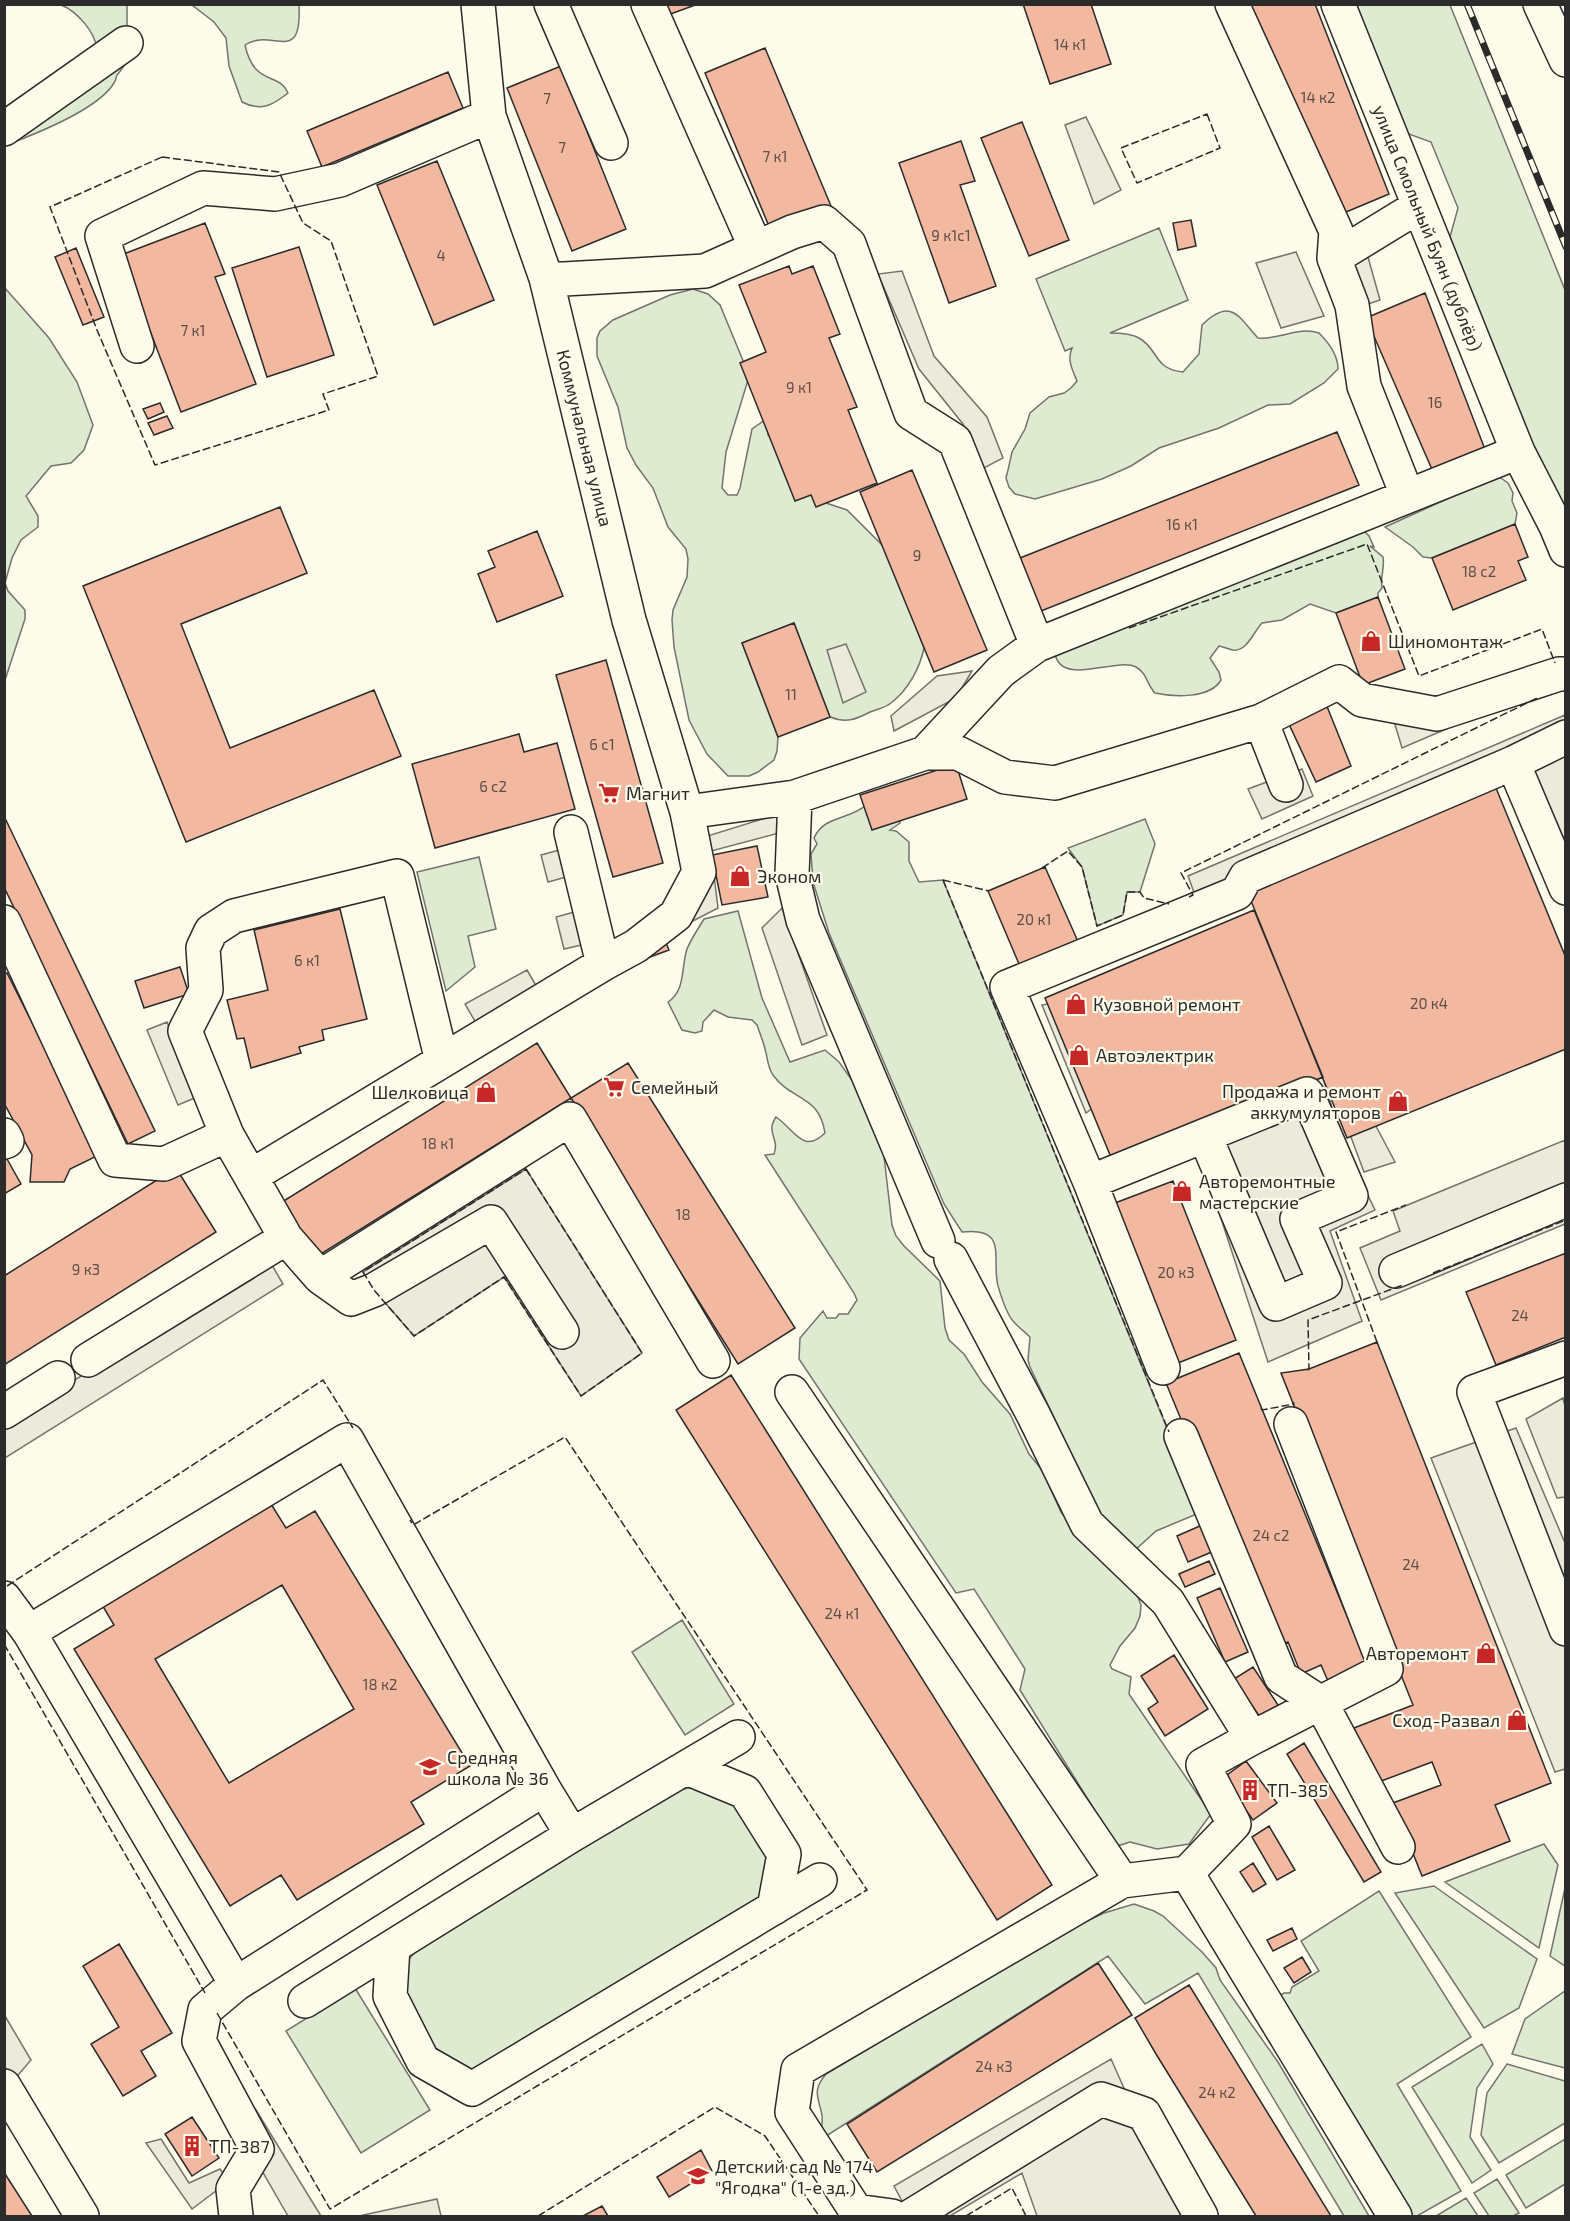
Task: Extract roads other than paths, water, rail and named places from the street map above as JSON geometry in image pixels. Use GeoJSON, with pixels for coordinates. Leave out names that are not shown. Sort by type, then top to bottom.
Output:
{"type":"FeatureCollection","features":[{"type":"Feature","properties":{"kind":"street"},"geometry":{"type":"LineString","coordinates":[[551,4],[611,143]]}},
{"type":"Feature","properties":{"kind":"street"},"geometry":{"type":"LineString","coordinates":[[648,4],[756,248]]}},
{"type":"Feature","properties":{"kind":"street"},"geometry":{"type":"LineString","coordinates":[[1232,4],[1336,231],[1334,258],[1352,305],[1364,386],[1407,495]]}},
{"type":"Feature","properties":{"kind":"street","name":"улица Смольный Буян (дублёр)"},"geometry":{"type":"LineString","coordinates":[[1338,4],[1518,452],[1561,538]]}},
{"type":"Feature","properties":{"kind":"street"},"geometry":{"type":"LineString","coordinates":[[1540,4],[1566,60]]}},
{"type":"Feature","properties":{"kind":"street","name":"Коммунальная улица"},"geometry":{"type":"LineString","coordinates":[[485,7],[489,116],[546,278],[629,620],[687,812],[699,873],[676,915],[636,946],[603,964]]}},
{"type":"Feature","properties":{"kind":"street"},"geometry":{"type":"LineString","coordinates":[[4,129],[126,43]]}},
{"type":"Feature","properties":{"kind":"street"},"geometry":{"type":"LineString","coordinates":[[137,346],[102,236],[203,188],[275,194],[340,180],[489,116]]}},
{"type":"Feature","properties":{"kind":"street"},"geometry":{"type":"LineString","coordinates":[[1334,258],[1419,206]]}},
{"type":"Feature","properties":{"kind":"street"},"geometry":{"type":"LineString","coordinates":[[546,278],[705,271],[792,232],[824,222],[849,244],[911,413],[955,441],[1037,645]]}},
{"type":"Feature","properties":{"kind":"street"},"geometry":{"type":"LineString","coordinates":[[925,753],[1001,671],[1037,645],[1518,452]]}},
{"type":"Feature","properties":{"kind":"street"},"geometry":{"type":"LineString","coordinates":[[687,812],[795,797],[925,753],[958,753],[1005,777],[1054,783],[1261,721],[1339,682],[1362,700],[1437,714],[1559,674],[1566,674]]}},
{"type":"Feature","properties":{"kind":"street"},"geometry":{"type":"LineString","coordinates":[[1261,721],[1286,785]]}},
{"type":"Feature","properties":{"kind":"street"},"geometry":{"type":"LineString","coordinates":[[1163,1368],[1090,1182],[1007,987],[1236,893],[1246,878],[1513,763],[1566,737]]}},
{"type":"Feature","properties":{"kind":"street"},"geometry":{"type":"LineString","coordinates":[[1513,763],[1566,888]]}},
{"type":"Feature","properties":{"kind":"street"},"geometry":{"type":"LineString","coordinates":[[795,797],[792,874],[803,920],[944,1250],[1034,1416],[1087,1524],[1168,1602],[1252,1738]]}},
{"type":"Feature","properties":{"kind":"street"},"geometry":{"type":"LineString","coordinates":[[251,1176],[603,964],[571,832]]}},
{"type":"Feature","properties":{"kind":"street"},"geometry":{"type":"LineString","coordinates":[[442,1061],[397,876],[234,916],[211,931],[203,948],[206,990],[184,1031],[227,1135],[286,1238],[320,1277],[351,1299],[374,1290],[491,1222],[562,1332]]}},
{"type":"Feature","properties":{"kind":"street"},"geometry":{"type":"LineString","coordinates":[[4,922],[11,955],[115,1160],[164,1164],[227,1135]]}},
{"type":"Feature","properties":{"kind":"street"},"geometry":{"type":"LineString","coordinates":[[1090,1182],[1307,1094],[1351,1196],[1297,1219],[1325,1283],[1276,1304],[1205,1136]]}},
{"type":"Feature","properties":{"kind":"street"},"geometry":{"type":"LineString","coordinates":[[320,1277],[570,1119],[713,1360]]}},
{"type":"Feature","properties":{"kind":"street"},"geometry":{"type":"LineString","coordinates":[[4,1135],[7,1141],[4,1142]]}},
{"type":"Feature","properties":{"kind":"street"},"geometry":{"type":"LineString","coordinates":[[1396,1271],[1566,1200]]}},
{"type":"Feature","properties":{"kind":"street"},"geometry":{"type":"LineString","coordinates":[[88,1360],[286,1238]]}},
{"type":"Feature","properties":{"kind":"street"},"geometry":{"type":"LineString","coordinates":[[1566,1358],[1474,1392],[1566,1629]]}},
{"type":"Feature","properties":{"kind":"street"},"geometry":{"type":"LineString","coordinates":[[4,1412],[58,1378]]}},
{"type":"Feature","properties":{"kind":"street"},"geometry":{"type":"LineString","coordinates":[[792,1392],[1122,1881]]}},
{"type":"Feature","properties":{"kind":"street"},"geometry":{"type":"LineString","coordinates":[[892,2217],[855,2211],[792,2112],[798,2070],[1122,1881],[1187,1873],[1234,1824],[1203,1765],[1386,1670],[1291,1424]]}},
{"type":"Feature","properties":{"kind":"street"},"geometry":{"type":"LineString","coordinates":[[1181,1436],[1281,1677],[1321,1703],[1398,1847]]}},
{"type":"Feature","properties":{"kind":"street"},"geometry":{"type":"LineString","coordinates":[[29,1632],[346,1440],[572,1835]]}},
{"type":"Feature","properties":{"kind":"street"},"geometry":{"type":"LineString","coordinates":[[4,1598],[29,1632],[236,1984]]}},
{"type":"Feature","properties":{"kind":"street"},"geometry":{"type":"LineString","coordinates":[[305,2001],[572,1835],[738,1737]]}},
{"type":"Feature","properties":{"kind":"street"},"geometry":{"type":"LineString","coordinates":[[687,1768],[745,1792],[784,1854],[774,1908]]}},
{"type":"Feature","properties":{"kind":"street"},"geometry":{"type":"LineString","coordinates":[[236,2217],[233,2190],[257,2149],[199,2041],[205,2010],[236,1984],[544,1789]]}},
{"type":"Feature","properties":{"kind":"street"},"geometry":{"type":"LineString","coordinates":[[1187,1873],[1395,2217]]}},
{"type":"Feature","properties":{"kind":"street"},"geometry":{"type":"LineString","coordinates":[[393,1947],[390,1996],[423,2061],[472,2089],[820,1880]]}},
{"type":"Feature","properties":{"kind":"street"},"geometry":{"type":"LineString","coordinates":[[4,2086],[82,2217]]}},
{"type":"Feature","properties":{"kind":"street"},"geometry":{"type":"LineString","coordinates":[[910,2217],[1101,2099],[1144,2114],[1201,2217]]}},
{"type":"Feature","properties":{"kind":"railway"},"geometry":{"type":"LineString","coordinates":[[1467,4],[1566,247]]}},
{"type":"Feature","properties":{"kind":"place","name":"Шиномонтаж"},"geometry":{"type":"Point","coordinates":[1371,641]}},
{"type":"Feature","properties":{"kind":"place","name":"Магнит"},"geometry":{"type":"Point","coordinates":[609,793]}},
{"type":"Feature","properties":{"kind":"place","name":"Эконом"},"geometry":{"type":"Point","coordinates":[740,876]}},
{"type":"Feature","properties":{"kind":"place","name":"Кузовной ремонт"},"geometry":{"type":"Point","coordinates":[1076,1004]}},
{"type":"Feature","properties":{"kind":"place","name":"Автоэлектрик"},"geometry":{"type":"Point","coordinates":[1079,1055]}},
{"type":"Feature","properties":{"kind":"place","name":"Семейный"},"geometry":{"type":"Point","coordinates":[614,1087]}},
{"type":"Feature","properties":{"kind":"place","name":"Шелковица"},"geometry":{"type":"Point","coordinates":[486,1092]}},
{"type":"Feature","properties":{"kind":"place","name":"Продажа и ремонт аккумуляторов"},"geometry":{"type":"Point","coordinates":[1398,1101]}},
{"type":"Feature","properties":{"kind":"place","name":"Авторемонтные мастерские"},"geometry":{"type":"Point","coordinates":[1182,1191]}},
{"type":"Feature","properties":{"kind":"place","name":"Авторемонт"},"geometry":{"type":"Point","coordinates":[1486,1653]}},
{"type":"Feature","properties":{"kind":"place","name":"Сход-Развал"},"geometry":{"type":"Point","coordinates":[1517,1720]}},
{"type":"Feature","properties":{"kind":"place","name":"Средняя школа № 36"},"geometry":{"type":"Point","coordinates":[430,1767]}},
{"type":"Feature","properties":{"kind":"place","name":"ТП-385"},"geometry":{"type":"Point","coordinates":[1250,1790]}},
{"type":"Feature","properties":{"kind":"place","name":"ТП-387"},"geometry":{"type":"Point","coordinates":[192,2146]}},
{"type":"Feature","properties":{"kind":"place","name":"Детский сад № 174 \"Ягодка\" (1-е зд.)"},"geometry":{"type":"Point","coordinates":[698,2176]}}]}
